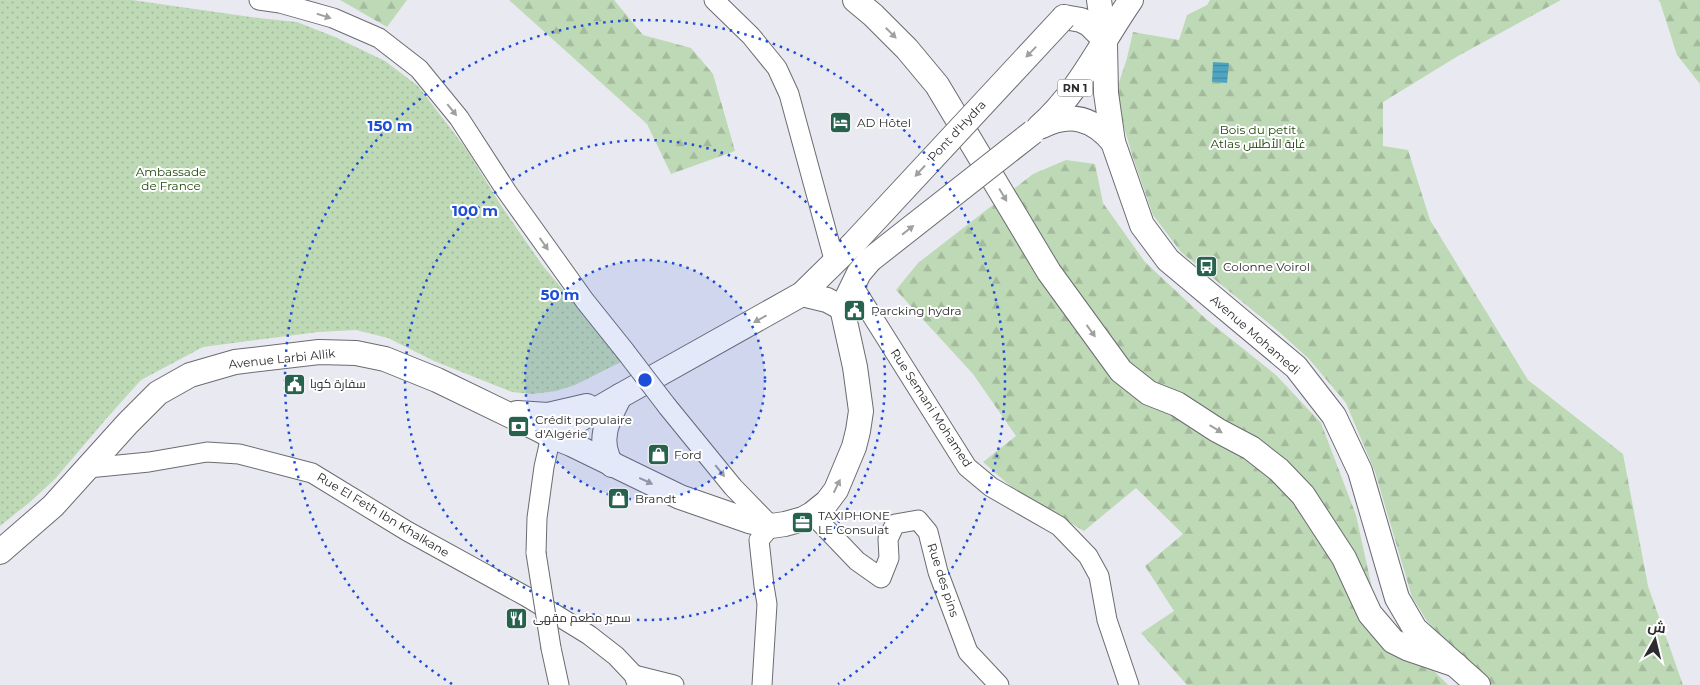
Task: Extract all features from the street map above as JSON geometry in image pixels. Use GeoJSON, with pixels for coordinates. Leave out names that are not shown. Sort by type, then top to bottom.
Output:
{"type":"FeatureCollection","features":[{"type":"Feature","properties":{"kind":"main road"},"geometry":{"type":"LineString","coordinates":[[855,0],[907,49],[937,84],[1049,272],[1121,371],[1149,393],[1177,404],[1217,430],[1251,448],[1279,470],[1303,495],[1344,558],[1370,614],[1393,641],[1409,649],[1456,665]]}},
{"type":"Feature","properties":{"kind":"main road","name":"Avenue Mohamedi"},"geometry":{"type":"LineString","coordinates":[[1099,0],[1105,44],[1106,93],[1113,142],[1142,225],[1168,260],[1296,367],[1334,416],[1360,471],[1397,598],[1415,629],[1478,685]]}},
{"type":"Feature","properties":{"kind":"main road","name":"RN 1"},"geometry":{"type":"LineString","coordinates":[[1036,130],[1054,114],[1069,96],[1105,44],[1131,0]]}},
{"type":"Feature","properties":{"kind":"main road"},"geometry":{"type":"LineString","coordinates":[[1072,8],[1081,20],[1096,29],[1105,44]]}},
{"type":"Feature","properties":{"kind":"main road","name":"Pont d'Hydra"},"geometry":{"type":"LineString","coordinates":[[620,396],[802,294],[852,245],[1072,8]]}},
{"type":"Feature","properties":{"kind":"main road"},"geometry":{"type":"LineString","coordinates":[[620,396],[561,440],[680,497],[749,521],[770,526],[785,524],[812,514],[827,502],[836,490],[854,447],[858,431],[861,411],[842,308],[859,273],[870,260],[1036,130],[1052,121],[1065,118],[1079,119],[1098,128],[1113,142]]}},
{"type":"Feature","properties":{"kind":"main road"},"geometry":{"type":"LineString","coordinates":[[802,294],[827,300],[842,308]]}},
{"type":"Feature","properties":{"kind":"main road","name":"Avenue Larbi Allik"},"geometry":{"type":"LineString","coordinates":[[0,552],[53,506],[128,423],[158,393],[190,375],[235,362],[319,352],[356,352],[385,359],[420,373],[561,440]]}},
{"type":"Feature","properties":{"kind":"main road"},"geometry":{"type":"LineString","coordinates":[[504,412],[548,415],[620,396]]}},
{"type":"Feature","properties":{"kind":"main road"},"geometry":{"type":"LineString","coordinates":[[612,465],[605,455],[606,424],[620,396]]}},
{"type":"Feature","properties":{"kind":"street"},"geometry":{"type":"LineString","coordinates":[[260,0],[280,3],[333,18],[379,38],[419,69],[459,118],[507,192],[579,293],[666,406],[733,487],[770,526],[759,540],[767,604],[762,685]]}},
{"type":"Feature","properties":{"kind":"street"},"geometry":{"type":"LineString","coordinates":[[714,0],[751,36],[777,68],[790,94],[835,263]]}},
{"type":"Feature","properties":{"kind":"street"},"geometry":{"type":"LineString","coordinates":[[823,217],[842,238],[852,245]]}},
{"type":"Feature","properties":{"kind":"street","name":"Rue Semani Mohamed"},"geometry":{"type":"LineString","coordinates":[[852,284],[967,467],[991,487],[1059,526],[1088,556],[1098,576],[1107,620],[1129,685]]}},
{"type":"Feature","properties":{"kind":"street"},"geometry":{"type":"LineString","coordinates":[[560,685],[551,648],[536,553],[537,518],[544,467],[561,440]]}},
{"type":"Feature","properties":{"kind":"street","name":"Rue El Feth Ibn Khalkane"},"geometry":{"type":"LineString","coordinates":[[88,468],[149,462],[207,452],[239,454],[312,473],[407,531],[527,597],[588,635],[616,656],[637,682]]}},
{"type":"Feature","properties":{"kind":"street","name":"Rue des pins"},"geometry":{"type":"LineString","coordinates":[[812,514],[857,561],[881,578],[889,558],[888,539],[894,524],[918,520],[928,532],[938,572],[968,652],[999,685]]}},
{"type":"Feature","properties":{"kind":"street"},"geometry":{"type":"LineString","coordinates":[[637,682],[674,685]]}},
{"type":"Feature","properties":{"kind":"green space","name":"Ambassade de France"},"geometry":{"type":"Polygon","coordinates":[[[0,0],[132,0],[297,22],[335,37],[385,61],[418,86],[467,150],[502,207],[543,266],[623,361],[575,385],[556,391],[532,394],[512,392],[434,361],[388,338],[356,330],[318,332],[203,347],[141,380],[55,479],[0,526],[0,0]]]}},
{"type":"Feature","properties":{"kind":"green space"},"geometry":{"type":"Polygon","coordinates":[[[340,0],[407,0],[387,27],[340,0]]]}},
{"type":"Feature","properties":{"kind":"green space"},"geometry":{"type":"Polygon","coordinates":[[[509,0],[614,0],[643,35],[691,48],[713,74],[735,151],[671,174],[647,124],[509,0]]]}},
{"type":"Feature","properties":{"kind":"green space","name":"Bois du petit Atlas غابة الأطلس"},"geometry":{"type":"Polygon","coordinates":[[[1210,0],[1561,0],[1458,56],[1383,102],[1383,146],[1408,150],[1430,220],[1528,380],[1623,454],[1648,586],[1683,685],[1487,685],[1427,621],[1412,597],[1375,472],[1346,403],[1309,359],[1278,331],[1181,252],[1153,215],[1132,155],[1115,95],[1133,32],[1179,40],[1187,15],[1207,5],[1210,0]]]}},
{"type":"Feature","properties":{"kind":"green space"},"geometry":{"type":"Polygon","coordinates":[[[1658,0],[1700,0],[1700,84],[1677,55],[1658,0]]]}},
{"type":"Feature","properties":{"kind":"green space"},"geometry":{"type":"Polygon","coordinates":[[[1066,160],[1095,164],[1103,203],[1145,262],[1206,319],[1276,375],[1321,423],[1356,515],[1374,597],[1397,634],[1448,685],[1187,685],[1141,633],[1174,611],[1145,566],[1183,534],[1136,488],[1084,531],[1016,491],[983,462],[1016,436],[973,374],[896,290],[918,263],[1033,174],[1066,160]]]}},
{"type":"Feature","properties":{"kind":"water"},"geometry":{"type":"Polygon","coordinates":[[[1213,62],[1229,63],[1227,83],[1212,82],[1213,62]]]}},
{"type":"Feature","properties":{"kind":"place","name":"AD Hôtel"},"geometry":{"type":"Point","coordinates":[841,123]}},
{"type":"Feature","properties":{"kind":"place","name":"Colonne Voirol"},"geometry":{"type":"Point","coordinates":[1207,267]}},
{"type":"Feature","properties":{"kind":"place","name":"Parcking hydra"},"geometry":{"type":"Point","coordinates":[855,311]}},
{"type":"Feature","properties":{"kind":"place","name":"سفارة كوبا"},"geometry":{"type":"Point","coordinates":[294,384]}},
{"type":"Feature","properties":{"kind":"place","name":"Crédit populaire d'Algérie"},"geometry":{"type":"Point","coordinates":[519,427]}},
{"type":"Feature","properties":{"kind":"place","name":"Ford"},"geometry":{"type":"Point","coordinates":[658,455]}},
{"type":"Feature","properties":{"kind":"place","name":"Brandt"},"geometry":{"type":"Point","coordinates":[619,499]}},
{"type":"Feature","properties":{"kind":"place","name":"TAXIPHONE LE Consulat"},"geometry":{"type":"Point","coordinates":[802,523]}},
{"type":"Feature","properties":{"kind":"place","name":"سمير مطعم مقهى"},"geometry":{"type":"Point","coordinates":[517,618]}}]}
